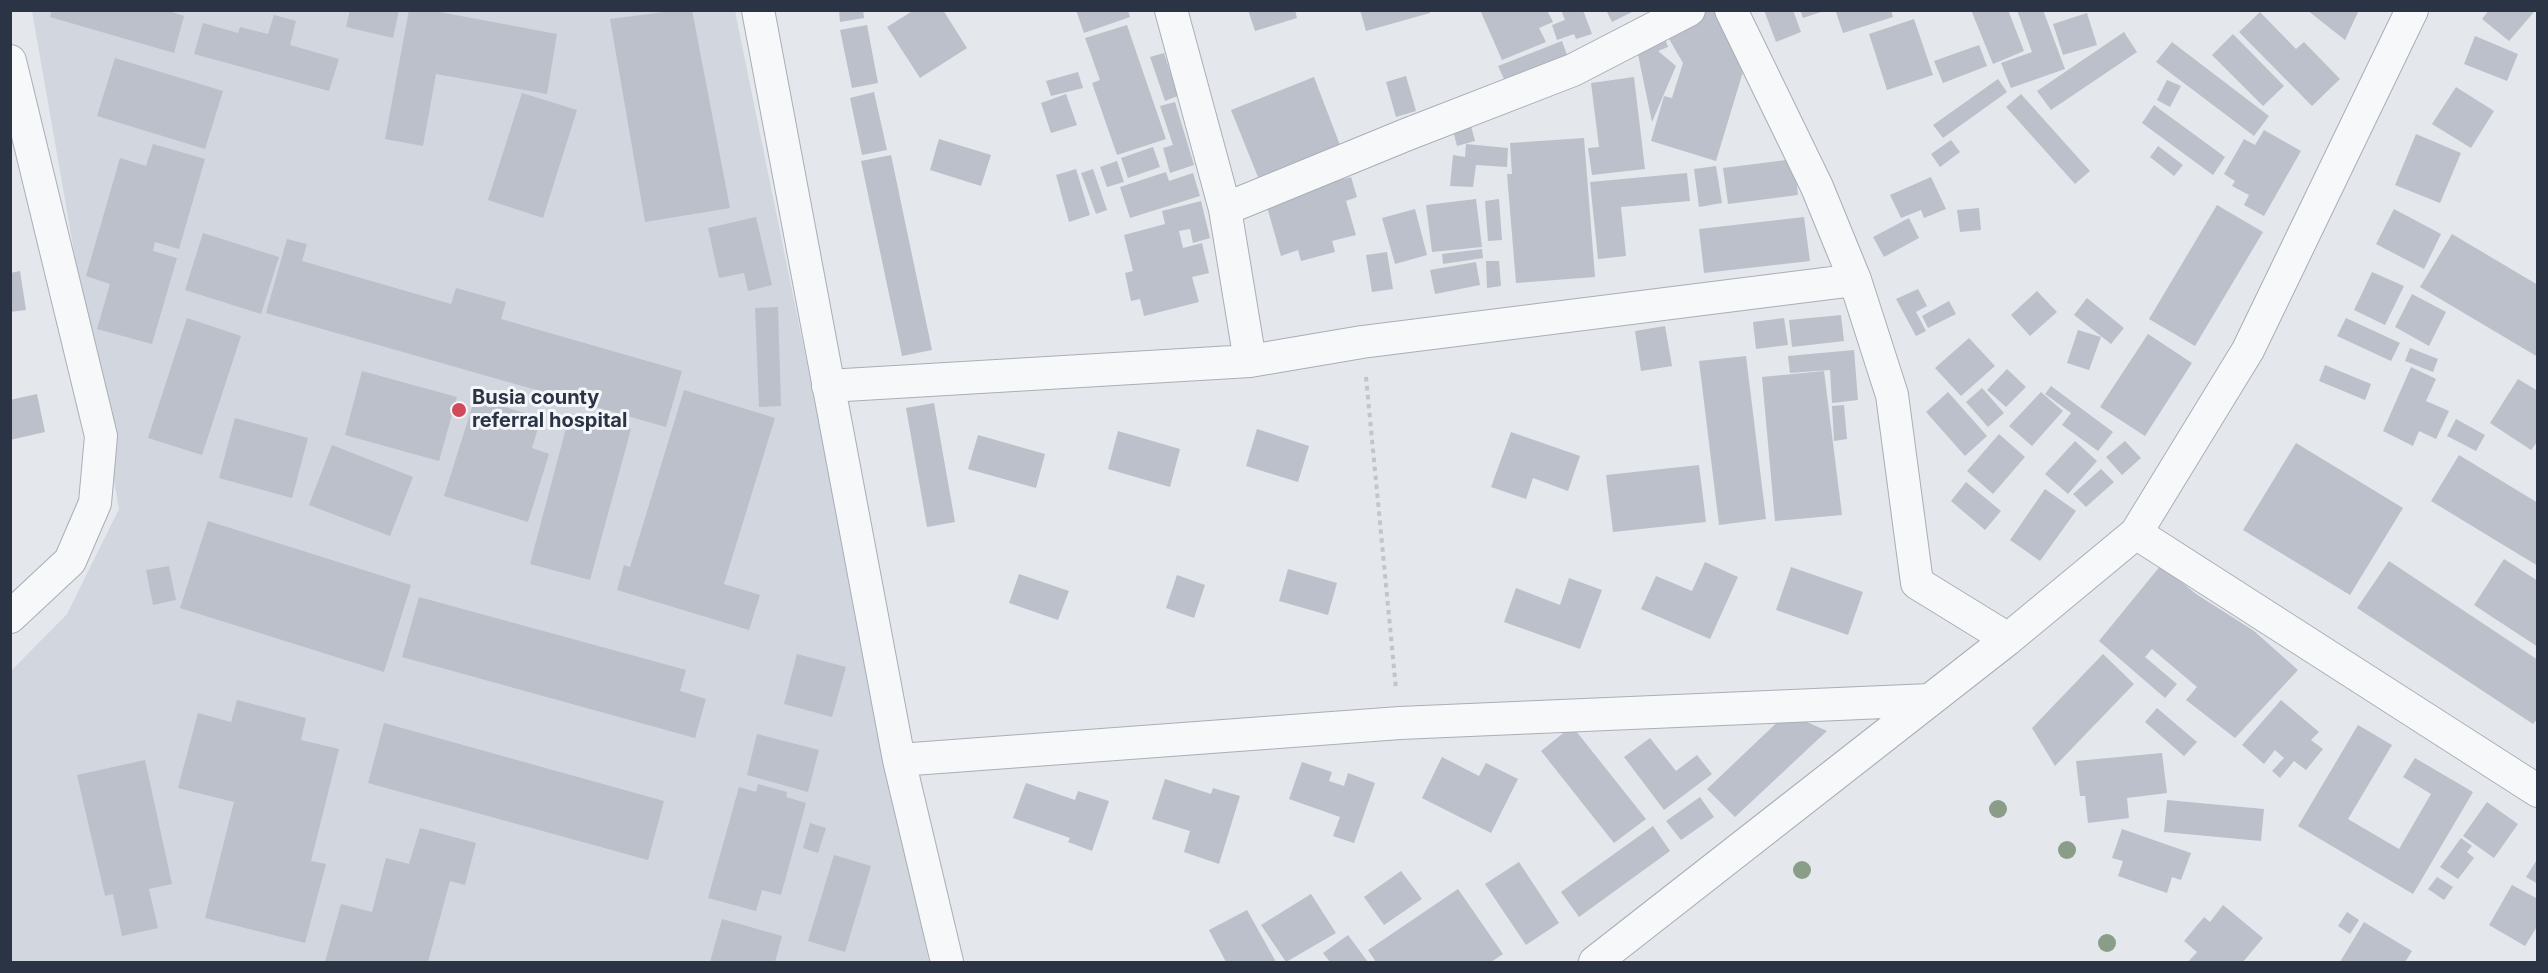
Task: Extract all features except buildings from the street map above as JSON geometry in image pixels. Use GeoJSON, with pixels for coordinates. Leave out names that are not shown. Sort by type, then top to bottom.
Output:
{"type":"FeatureCollection","features":[{"type":"Feature","properties":{"kind":"street"},"geometry":{"type":"LineString","coordinates":[[758,10],[898,759],[947,963]]}},
{"type":"Feature","properties":{"kind":"street"},"geometry":{"type":"LineString","coordinates":[[1171,10],[1226,209],[1250,361]]}},
{"type":"Feature","properties":{"kind":"street"},"geometry":{"type":"LineString","coordinates":[[1226,209],[1408,134],[1573,70],[1689,10]]}},
{"type":"Feature","properties":{"kind":"street"},"geometry":{"type":"LineString","coordinates":[[1731,10],[1817,187],[1855,280],[1892,395],[1917,582],[2008,639]]}},
{"type":"Feature","properties":{"kind":"street"},"geometry":{"type":"LineString","coordinates":[[1595,963],[2008,639],[2136,533],[2248,350],[2412,10]]}},
{"type":"Feature","properties":{"kind":"street"},"geometry":{"type":"LineString","coordinates":[[10,61],[101,436],[95,503],[70,561],[10,617]]}},
{"type":"Feature","properties":{"kind":"street"},"geometry":{"type":"LineString","coordinates":[[828,386],[1250,361],[1362,342],[1855,280]]}},
{"type":"Feature","properties":{"kind":"street"},"geometry":{"type":"LineString","coordinates":[[2136,533],[2538,791]]}},
{"type":"Feature","properties":{"kind":"street"},"geometry":{"type":"LineString","coordinates":[[898,759],[1400,723],[1930,700]]}},
{"type":"Feature","properties":{"kind":"path"},"geometry":{"type":"LineString","coordinates":[[1362,342],[1400,723]]}},
{"type":"Feature","properties":{"kind":"shaded area","name":"Busia county referral hospital"},"geometry":{"type":"Polygon","coordinates":[[[32,11],[735,11],[929,962],[11,962],[10,672],[67,614],[119,509],[32,11]]]}},
{"type":"Feature","properties":{"kind":"place","name":"Busia county referral hospital"},"geometry":{"type":"Point","coordinates":[459,410]}}]}
